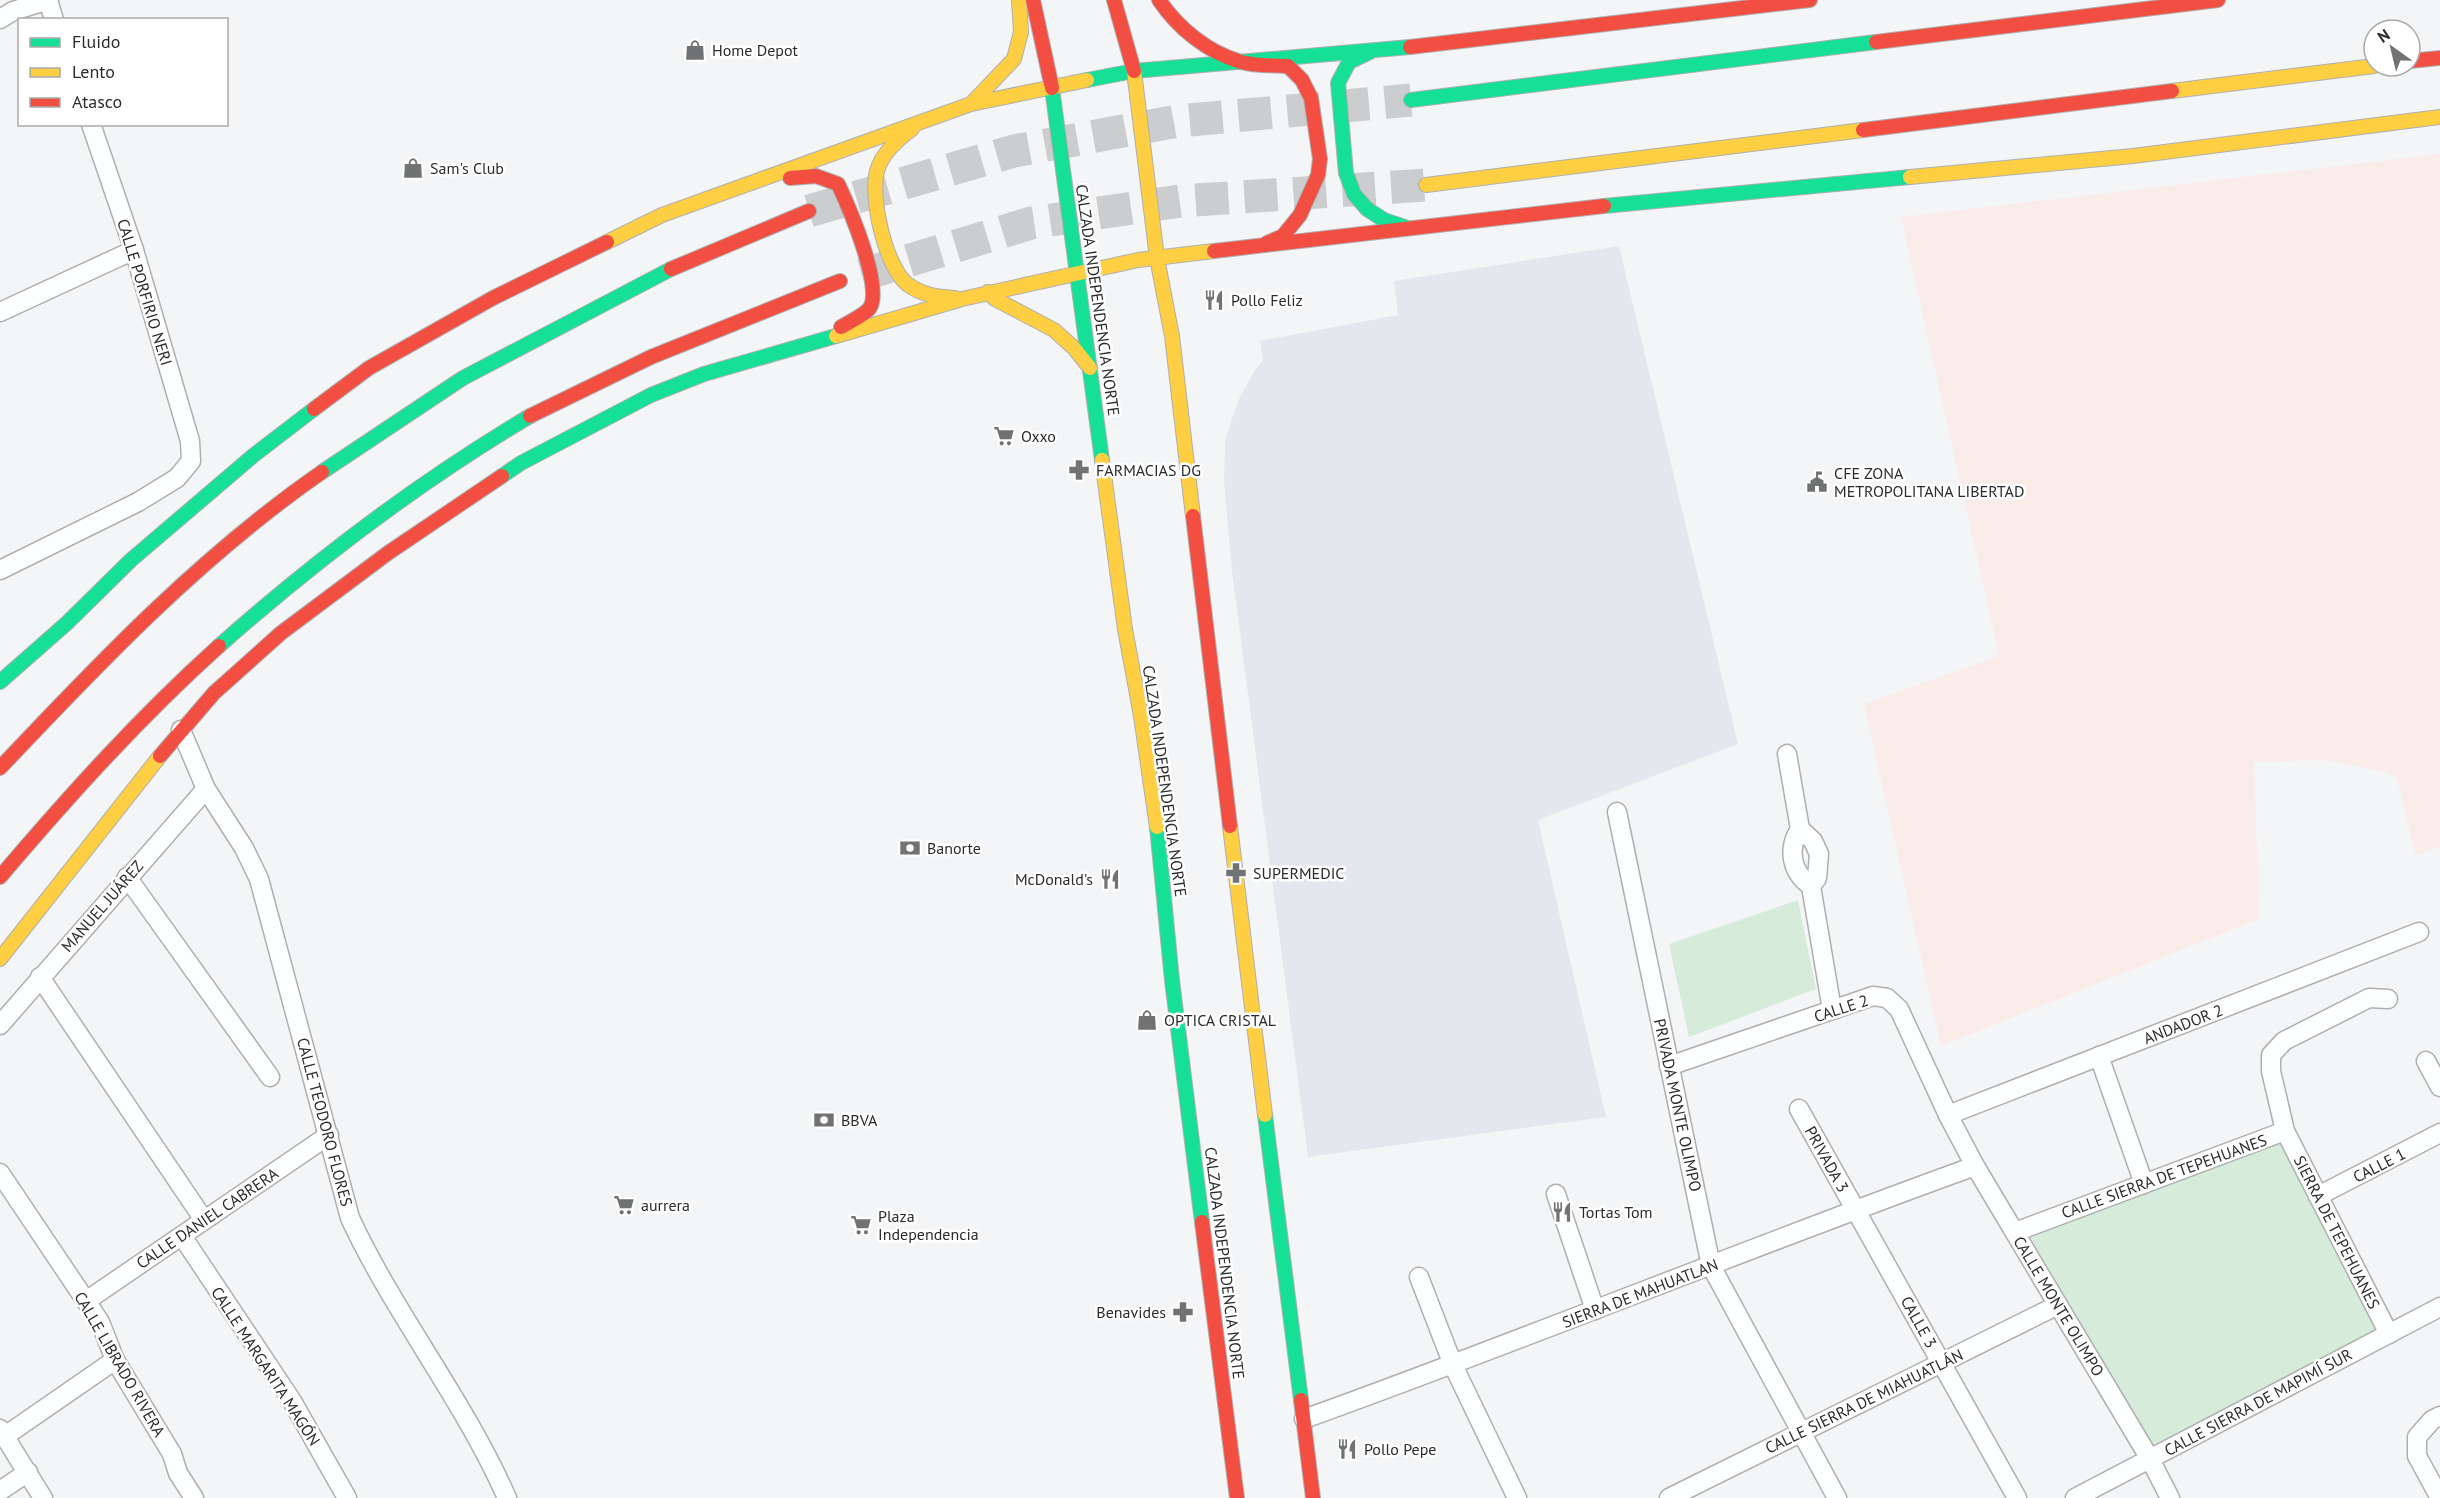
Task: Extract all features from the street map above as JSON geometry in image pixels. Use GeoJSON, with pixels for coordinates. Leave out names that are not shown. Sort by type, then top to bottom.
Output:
{"type":"FeatureCollection","features":[{"type":"Feature","properties":{"kind":"main road"},"geometry":{"type":"LineString","coordinates":[[971,105],[1014,59],[1021,32],[1018,0]]}},
{"type":"Feature","properties":{"kind":"main road","name":"CALZADA INDEPENDENCIA NORTE"},"geometry":{"type":"LineString","coordinates":[[1033,0],[1052,88],[1125,629],[1142,710],[1169,930],[1172,980],[1237,1498]]}},
{"type":"Feature","properties":{"kind":"main road"},"geometry":{"type":"LineString","coordinates":[[1114,0],[1134,71],[1157,258],[1172,336],[1224,781],[1313,1498]]}},
{"type":"Feature","properties":{"kind":"main road"},"geometry":{"type":"LineString","coordinates":[[1159,0],[1172,19],[1190,35],[1241,62],[1288,66],[1302,80],[1311,98],[1320,159],[1318,175],[1300,215],[1283,236],[1258,247]]}},
{"type":"Feature","properties":{"kind":"main road"},"geometry":{"type":"LineString","coordinates":[[0,682],[67,623],[131,560],[245,462],[369,368],[493,298],[662,215],[971,105],[1134,71],[1371,52],[1810,0]]}},
{"type":"Feature","properties":{"kind":"main road"},"geometry":{"type":"LineString","coordinates":[[1411,99],[2218,0]]}},
{"type":"Feature","properties":{"kind":"main road"},"geometry":{"type":"LineString","coordinates":[[1371,52],[1349,62],[1338,83],[1346,173],[1349,186],[1363,207],[1388,222],[1407,228]]}},
{"type":"Feature","properties":{"kind":"main road"},"geometry":{"type":"LineString","coordinates":[[2422,60],[2440,58]]}},
{"type":"Feature","properties":{"kind":"main road"},"geometry":{"type":"LineString","coordinates":[[1426,185],[2362,68]]}},
{"type":"Feature","properties":{"kind":"main road"},"geometry":{"type":"LineString","coordinates":[[0,958],[181,730],[214,693],[281,633],[388,553],[521,463],[651,395],[704,374],[988,292],[1157,258],[1529,213],[2133,156],[2440,117]]}},
{"type":"Feature","properties":{"kind":"main road"},"geometry":{"type":"LineString","coordinates":[[924,120],[895,141],[878,171],[875,200],[890,260],[902,278],[917,291],[929,296],[962,299]]}},
{"type":"Feature","properties":{"kind":"main road"},"geometry":{"type":"LineString","coordinates":[[758,182],[816,176],[838,184],[859,231],[874,296],[869,309],[854,320],[804,346]]}},
{"type":"Feature","properties":{"kind":"main road"},"geometry":{"type":"LineString","coordinates":[[0,768],[94,668],[200,569],[294,491],[373,436],[463,378],[563,324],[678,265],[809,211]]}},
{"type":"Feature","properties":{"kind":"main road"},"geometry":{"type":"LineString","coordinates":[[0,877],[70,794],[155,707],[268,602],[360,528],[445,470],[540,410],[735,322],[840,281]]}},
{"type":"Feature","properties":{"kind":"main road"},"geometry":{"type":"LineString","coordinates":[[988,292],[994,299],[1054,330],[1074,348],[1090,368]]}},
{"type":"Feature","properties":{"kind":"street"},"geometry":{"type":"LineString","coordinates":[[12,10],[48,0],[53,18]]}},
{"type":"Feature","properties":{"kind":"street","name":"CALLE PORFIRIO NERI"},"geometry":{"type":"LineString","coordinates":[[0,570],[138,502],[177,478],[191,461],[190,441],[134,250],[92,126]]}},
{"type":"Feature","properties":{"kind":"street"},"geometry":{"type":"LineString","coordinates":[[0,312],[134,250]]}},
{"type":"Feature","properties":{"kind":"street","name":"CALLE TEODORO FLORES"},"geometry":{"type":"LineString","coordinates":[[181,730],[206,789],[244,848],[260,879],[350,1218],[365,1250],[444,1380],[507,1498]]}},
{"type":"Feature","properties":{"kind":"street"},"geometry":{"type":"LineString","coordinates":[[1787,754],[1800,829],[1813,841],[1819,854],[1817,878],[1811,886]]}},
{"type":"Feature","properties":{"kind":"street","name":"MANUEL JUÁREZ"},"geometry":{"type":"LineString","coordinates":[[0,1025],[206,789]]}},
{"type":"Feature","properties":{"kind":"street","name":"PRIVADA MONTE OLIMPO"},"geometry":{"type":"LineString","coordinates":[[1617,812],[1633,888],[1644,896],[1650,910],[1652,926],[1644,944],[1711,1266]]}},
{"type":"Feature","properties":{"kind":"street"},"geometry":{"type":"LineString","coordinates":[[1800,829],[1793,840],[1792,860],[1803,880],[1811,886],[1832,1010]]}},
{"type":"Feature","properties":{"kind":"street"},"geometry":{"type":"LineString","coordinates":[[127,877],[270,1077]]}},
{"type":"Feature","properties":{"kind":"street","name":"ANDADOR 2"},"geometry":{"type":"LineString","coordinates":[[1948,1115],[2418,932]]}},
{"type":"Feature","properties":{"kind":"street"},"geometry":{"type":"LineString","coordinates":[[40,977],[204,1220]]}},
{"type":"Feature","properties":{"kind":"street","name":"CALLE 2"},"geometry":{"type":"LineString","coordinates":[[1669,1065],[1873,996],[1887,998],[1899,1009],[1948,1115]]}},
{"type":"Feature","properties":{"kind":"street","name":"CALLE SIERRA DE TEPEHUANES"},"geometry":{"type":"LineString","coordinates":[[2015,1232],[2285,1131],[2271,1071],[2271,1055],[2284,1041],[2369,998],[2388,999]]}},
{"type":"Feature","properties":{"kind":"street"},"geometry":{"type":"LineString","coordinates":[[2099,1056],[2144,1184]]}},
{"type":"Feature","properties":{"kind":"street"},"geometry":{"type":"LineString","coordinates":[[2426,1061],[2440,1087]]}},
{"type":"Feature","properties":{"kind":"street","name":"PRIVADA 3"},"geometry":{"type":"LineString","coordinates":[[1799,1109],[1855,1209]]}},
{"type":"Feature","properties":{"kind":"street","name":"CALLE MONTE OLIMPO"},"geometry":{"type":"LineString","coordinates":[[1948,1115],[1975,1166],[2150,1459],[2170,1498]]}},
{"type":"Feature","properties":{"kind":"street","name":"SIERRA DE TEPEHUANES"},"geometry":{"type":"LineString","coordinates":[[2285,1131],[2389,1334]]}},
{"type":"Feature","properties":{"kind":"street","name":"CALLE 1"},"geometry":{"type":"LineString","coordinates":[[2318,1196],[2440,1133]]}},
{"type":"Feature","properties":{"kind":"street","name":"CALLE DANIEL CABRERA"},"geometry":{"type":"LineString","coordinates":[[86,1301],[329,1135]]}},
{"type":"Feature","properties":{"kind":"street","name":"SIERRA DE MAHUATLAN"},"geometry":{"type":"LineString","coordinates":[[1304,1419],[1453,1365],[1855,1209],[1975,1166]]}},
{"type":"Feature","properties":{"kind":"street","name":"CALLE LIBRADO RIVERA"},"geometry":{"type":"LineString","coordinates":[[0,1173],[100,1322],[115,1360],[172,1454],[178,1473],[194,1498]]}},
{"type":"Feature","properties":{"kind":"street"},"geometry":{"type":"LineString","coordinates":[[1556,1194],[1594,1310]]}},
{"type":"Feature","properties":{"kind":"street","name":"CALLE 3"},"geometry":{"type":"LineString","coordinates":[[1855,1209],[2017,1498]]}},
{"type":"Feature","properties":{"kind":"street","name":"CALLE MARGARITA MAGÓN"},"geometry":{"type":"LineString","coordinates":[[182,1236],[292,1401],[347,1498]]}},
{"type":"Feature","properties":{"kind":"street"},"geometry":{"type":"LineString","coordinates":[[1711,1266],[1837,1498]]}},
{"type":"Feature","properties":{"kind":"street"},"geometry":{"type":"LineString","coordinates":[[1419,1277],[1453,1365],[1517,1498]]}},
{"type":"Feature","properties":{"kind":"street","name":"CALLE SIERRA DE MIAHUATLÁN"},"geometry":{"type":"LineString","coordinates":[[1669,1498],[2058,1305]]}},
{"type":"Feature","properties":{"kind":"street","name":"CALLE SIERRA DE MAPIMÍ SUR"},"geometry":{"type":"LineString","coordinates":[[2075,1498],[2440,1307]]}},
{"type":"Feature","properties":{"kind":"street"},"geometry":{"type":"LineString","coordinates":[[43,1498],[2,1432],[115,1360]]}},
{"type":"Feature","properties":{"kind":"street"},"geometry":{"type":"LineString","coordinates":[[2440,1416],[2432,1420],[2417,1437],[2417,1456],[2440,1498]]}},
{"type":"Feature","properties":{"kind":"street"},"geometry":{"type":"LineString","coordinates":[[0,1491],[28,1472]]}},
{"type":"Feature","properties":{"kind":"shaded area"},"geometry":{"type":"Polygon","coordinates":[[[2440,154],[2440,847],[2416,855],[2397,778],[2381,771],[2325,760],[2254,762],[2259,919],[1941,1046],[1864,704],[1999,656],[1901,217],[2440,154]]]}},
{"type":"Feature","properties":{"kind":"shaded area"},"geometry":{"type":"Polygon","coordinates":[[[1619,246],[1738,744],[1538,820],[1606,1117],[1308,1157],[1232,571],[1224,482],[1225,440],[1238,401],[1256,368],[1263,361],[1260,341],[1398,315],[1394,281],[1619,246]]]}},
{"type":"Feature","properties":{"kind":"green space"},"geometry":{"type":"Polygon","coordinates":[[[1798,900],[1816,989],[1689,1037],[1669,944],[1798,900]]]}},
{"type":"Feature","properties":{"kind":"green space"},"geometry":{"type":"Polygon","coordinates":[[[2285,1131],[2389,1334],[2150,1459],[2015,1232],[2285,1131]]]}},
{"type":"Feature","properties":{"kind":"tunnel"},"geometry":{"type":"LineString","coordinates":[[809,211],[1014,151],[1178,121],[1411,100]]}},
{"type":"Feature","properties":{"kind":"tunnel"},"geometry":{"type":"LineString","coordinates":[[862,275],[1031,223],[1180,201],[1426,185]]}},
{"type":"Feature","properties":{"kind":"traffic: fast"},"geometry":{"type":"LineString","coordinates":[[1411,100],[1876,42]]}},
{"type":"Feature","properties":{"kind":"traffic: fast"},"geometry":{"type":"LineString","coordinates":[[1087,80],[1134,71],[1410,47]]}},
{"type":"Feature","properties":{"kind":"traffic: fast"},"geometry":{"type":"LineString","coordinates":[[1370,52],[1349,62],[1338,83],[1346,173],[1354,194],[1367,209],[1384,220],[1405,227]]}},
{"type":"Feature","properties":{"kind":"traffic: fast"},"geometry":{"type":"LineString","coordinates":[[1052,88],[1102,460]]}},
{"type":"Feature","properties":{"kind":"traffic: fast"},"geometry":{"type":"LineString","coordinates":[[1604,206],[1910,177]]}},
{"type":"Feature","properties":{"kind":"traffic: fast"},"geometry":{"type":"LineString","coordinates":[[322,472],[463,378],[671,269]]}},
{"type":"Feature","properties":{"kind":"traffic: fast"},"geometry":{"type":"LineString","coordinates":[[502,476],[521,463],[651,395],[704,374],[836,336]]}},
{"type":"Feature","properties":{"kind":"traffic: fast"},"geometry":{"type":"LineString","coordinates":[[0,682],[67,623],[131,560],[254,455],[314,409]]}},
{"type":"Feature","properties":{"kind":"traffic: fast"},"geometry":{"type":"LineString","coordinates":[[219,646],[293,583],[408,495],[530,416]]}},
{"type":"Feature","properties":{"kind":"traffic: fast"},"geometry":{"type":"LineString","coordinates":[[1157,827],[1172,980],[1202,1222]]}},
{"type":"Feature","properties":{"kind":"traffic: fast"},"geometry":{"type":"LineString","coordinates":[[1265,1115],[1301,1400]]}},
{"type":"Feature","properties":{"kind":"traffic: slow"},"geometry":{"type":"LineString","coordinates":[[971,104],[1014,59],[1021,32],[1019,0]]}},
{"type":"Feature","properties":{"kind":"traffic: slow"},"geometry":{"type":"LineString","coordinates":[[2172,91],[2362,67]]}},
{"type":"Feature","properties":{"kind":"traffic: slow"},"geometry":{"type":"LineString","coordinates":[[1134,71],[1157,258],[1172,336],[1193,516]]}},
{"type":"Feature","properties":{"kind":"traffic: slow"},"geometry":{"type":"LineString","coordinates":[[607,242],[662,215],[971,104],[1087,80]]}},
{"type":"Feature","properties":{"kind":"traffic: slow"},"geometry":{"type":"LineString","coordinates":[[1910,177],[2133,156],[2440,117]]}},
{"type":"Feature","properties":{"kind":"traffic: slow"},"geometry":{"type":"LineString","coordinates":[[912,129],[896,142],[879,164],[875,183],[881,230],[892,262],[907,284],[930,295],[955,298]]}},
{"type":"Feature","properties":{"kind":"traffic: slow"},"geometry":{"type":"LineString","coordinates":[[1426,185],[1863,130]]}},
{"type":"Feature","properties":{"kind":"traffic: slow"},"geometry":{"type":"LineString","coordinates":[[836,336],[962,299],[1138,260],[1214,251]]}},
{"type":"Feature","properties":{"kind":"traffic: slow"},"geometry":{"type":"LineString","coordinates":[[988,292],[995,299],[1054,330],[1074,348],[1090,368]]}},
{"type":"Feature","properties":{"kind":"traffic: slow"},"geometry":{"type":"LineString","coordinates":[[1102,460],[1125,629],[1141,716],[1157,827]]}},
{"type":"Feature","properties":{"kind":"traffic: slow"},"geometry":{"type":"LineString","coordinates":[[0,959],[160,756]]}},
{"type":"Feature","properties":{"kind":"traffic: slow"},"geometry":{"type":"LineString","coordinates":[[1230,826],[1265,1115]]}},
{"type":"Feature","properties":{"kind":"traffic: jam"},"geometry":{"type":"LineString","coordinates":[[1033,0],[1052,88]]}},
{"type":"Feature","properties":{"kind":"traffic: jam"},"geometry":{"type":"LineString","coordinates":[[1114,0],[1134,71]]}},
{"type":"Feature","properties":{"kind":"traffic: jam"},"geometry":{"type":"LineString","coordinates":[[1159,0],[1194,38],[1228,58],[1258,65],[1288,66],[1302,80],[1311,98],[1320,159],[1318,175],[1300,215],[1283,236],[1267,243]]}},
{"type":"Feature","properties":{"kind":"traffic: jam"},"geometry":{"type":"LineString","coordinates":[[1410,47],[1810,0]]}},
{"type":"Feature","properties":{"kind":"traffic: jam"},"geometry":{"type":"LineString","coordinates":[[1876,42],[2218,0]]}},
{"type":"Feature","properties":{"kind":"traffic: jam"},"geometry":{"type":"LineString","coordinates":[[2422,60],[2440,58]]}},
{"type":"Feature","properties":{"kind":"traffic: jam"},"geometry":{"type":"LineString","coordinates":[[1863,130],[2172,91]]}},
{"type":"Feature","properties":{"kind":"traffic: jam"},"geometry":{"type":"LineString","coordinates":[[790,178],[816,176],[838,184],[863,247],[869,267],[873,299],[866,312],[841,327]]}},
{"type":"Feature","properties":{"kind":"traffic: jam"},"geometry":{"type":"LineString","coordinates":[[1214,251],[1604,206]]}},
{"type":"Feature","properties":{"kind":"traffic: jam"},"geometry":{"type":"LineString","coordinates":[[671,269],[809,211]]}},
{"type":"Feature","properties":{"kind":"traffic: jam"},"geometry":{"type":"LineString","coordinates":[[314,409],[369,368],[493,298],[607,242]]}},
{"type":"Feature","properties":{"kind":"traffic: jam"},"geometry":{"type":"LineString","coordinates":[[530,416],[651,357],[840,281]]}},
{"type":"Feature","properties":{"kind":"traffic: jam"},"geometry":{"type":"LineString","coordinates":[[0,768],[114,650],[194,574],[235,538],[322,472]]}},
{"type":"Feature","properties":{"kind":"traffic: jam"},"geometry":{"type":"LineString","coordinates":[[160,756],[214,693],[281,633],[388,553],[502,476]]}},
{"type":"Feature","properties":{"kind":"traffic: jam"},"geometry":{"type":"LineString","coordinates":[[1193,516],[1230,826]]}},
{"type":"Feature","properties":{"kind":"traffic: jam"},"geometry":{"type":"LineString","coordinates":[[0,877],[106,758],[219,646]]}},
{"type":"Feature","properties":{"kind":"traffic: jam"},"geometry":{"type":"LineString","coordinates":[[1202,1222],[1237,1498]]}},
{"type":"Feature","properties":{"kind":"traffic: jam"},"geometry":{"type":"LineString","coordinates":[[1301,1400],[1313,1498]]}},
{"type":"Feature","properties":{"kind":"place","name":"Home Depot"},"geometry":{"type":"Point","coordinates":[695,50]}},
{"type":"Feature","properties":{"kind":"place","name":"Sam's Club"},"geometry":{"type":"Point","coordinates":[413,168]}},
{"type":"Feature","properties":{"kind":"place","name":"Pollo Feliz"},"geometry":{"type":"Point","coordinates":[1214,300]}},
{"type":"Feature","properties":{"kind":"place","name":"Oxxo"},"geometry":{"type":"Point","coordinates":[1004,436]}},
{"type":"Feature","properties":{"kind":"place","name":"FARMACIAS DG"},"geometry":{"type":"Point","coordinates":[1079,470]}},
{"type":"Feature","properties":{"kind":"place","name":"CFE ZONA METROPOLITANA LIBERTAD"},"geometry":{"type":"Point","coordinates":[1817,482]}},
{"type":"Feature","properties":{"kind":"place","name":"Banorte"},"geometry":{"type":"Point","coordinates":[910,848]}},
{"type":"Feature","properties":{"kind":"place","name":"SUPERMEDIC"},"geometry":{"type":"Point","coordinates":[1236,873]}},
{"type":"Feature","properties":{"kind":"place","name":"McDonald's"},"geometry":{"type":"Point","coordinates":[1110,879]}},
{"type":"Feature","properties":{"kind":"place","name":"OPTICA CRISTAL"},"geometry":{"type":"Point","coordinates":[1147,1020]}},
{"type":"Feature","properties":{"kind":"place","name":"BBVA"},"geometry":{"type":"Point","coordinates":[824,1120]}},
{"type":"Feature","properties":{"kind":"place","name":"aurrera"},"geometry":{"type":"Point","coordinates":[624,1205]}},
{"type":"Feature","properties":{"kind":"place","name":"Tortas Tom"},"geometry":{"type":"Point","coordinates":[1562,1212]}},
{"type":"Feature","properties":{"kind":"place","name":"Plaza Independencia"},"geometry":{"type":"Point","coordinates":[861,1225]}},
{"type":"Feature","properties":{"kind":"place","name":"Benavides"},"geometry":{"type":"Point","coordinates":[1183,1312]}},
{"type":"Feature","properties":{"kind":"place","name":"Pollo Pepe"},"geometry":{"type":"Point","coordinates":[1347,1449]}}]}
